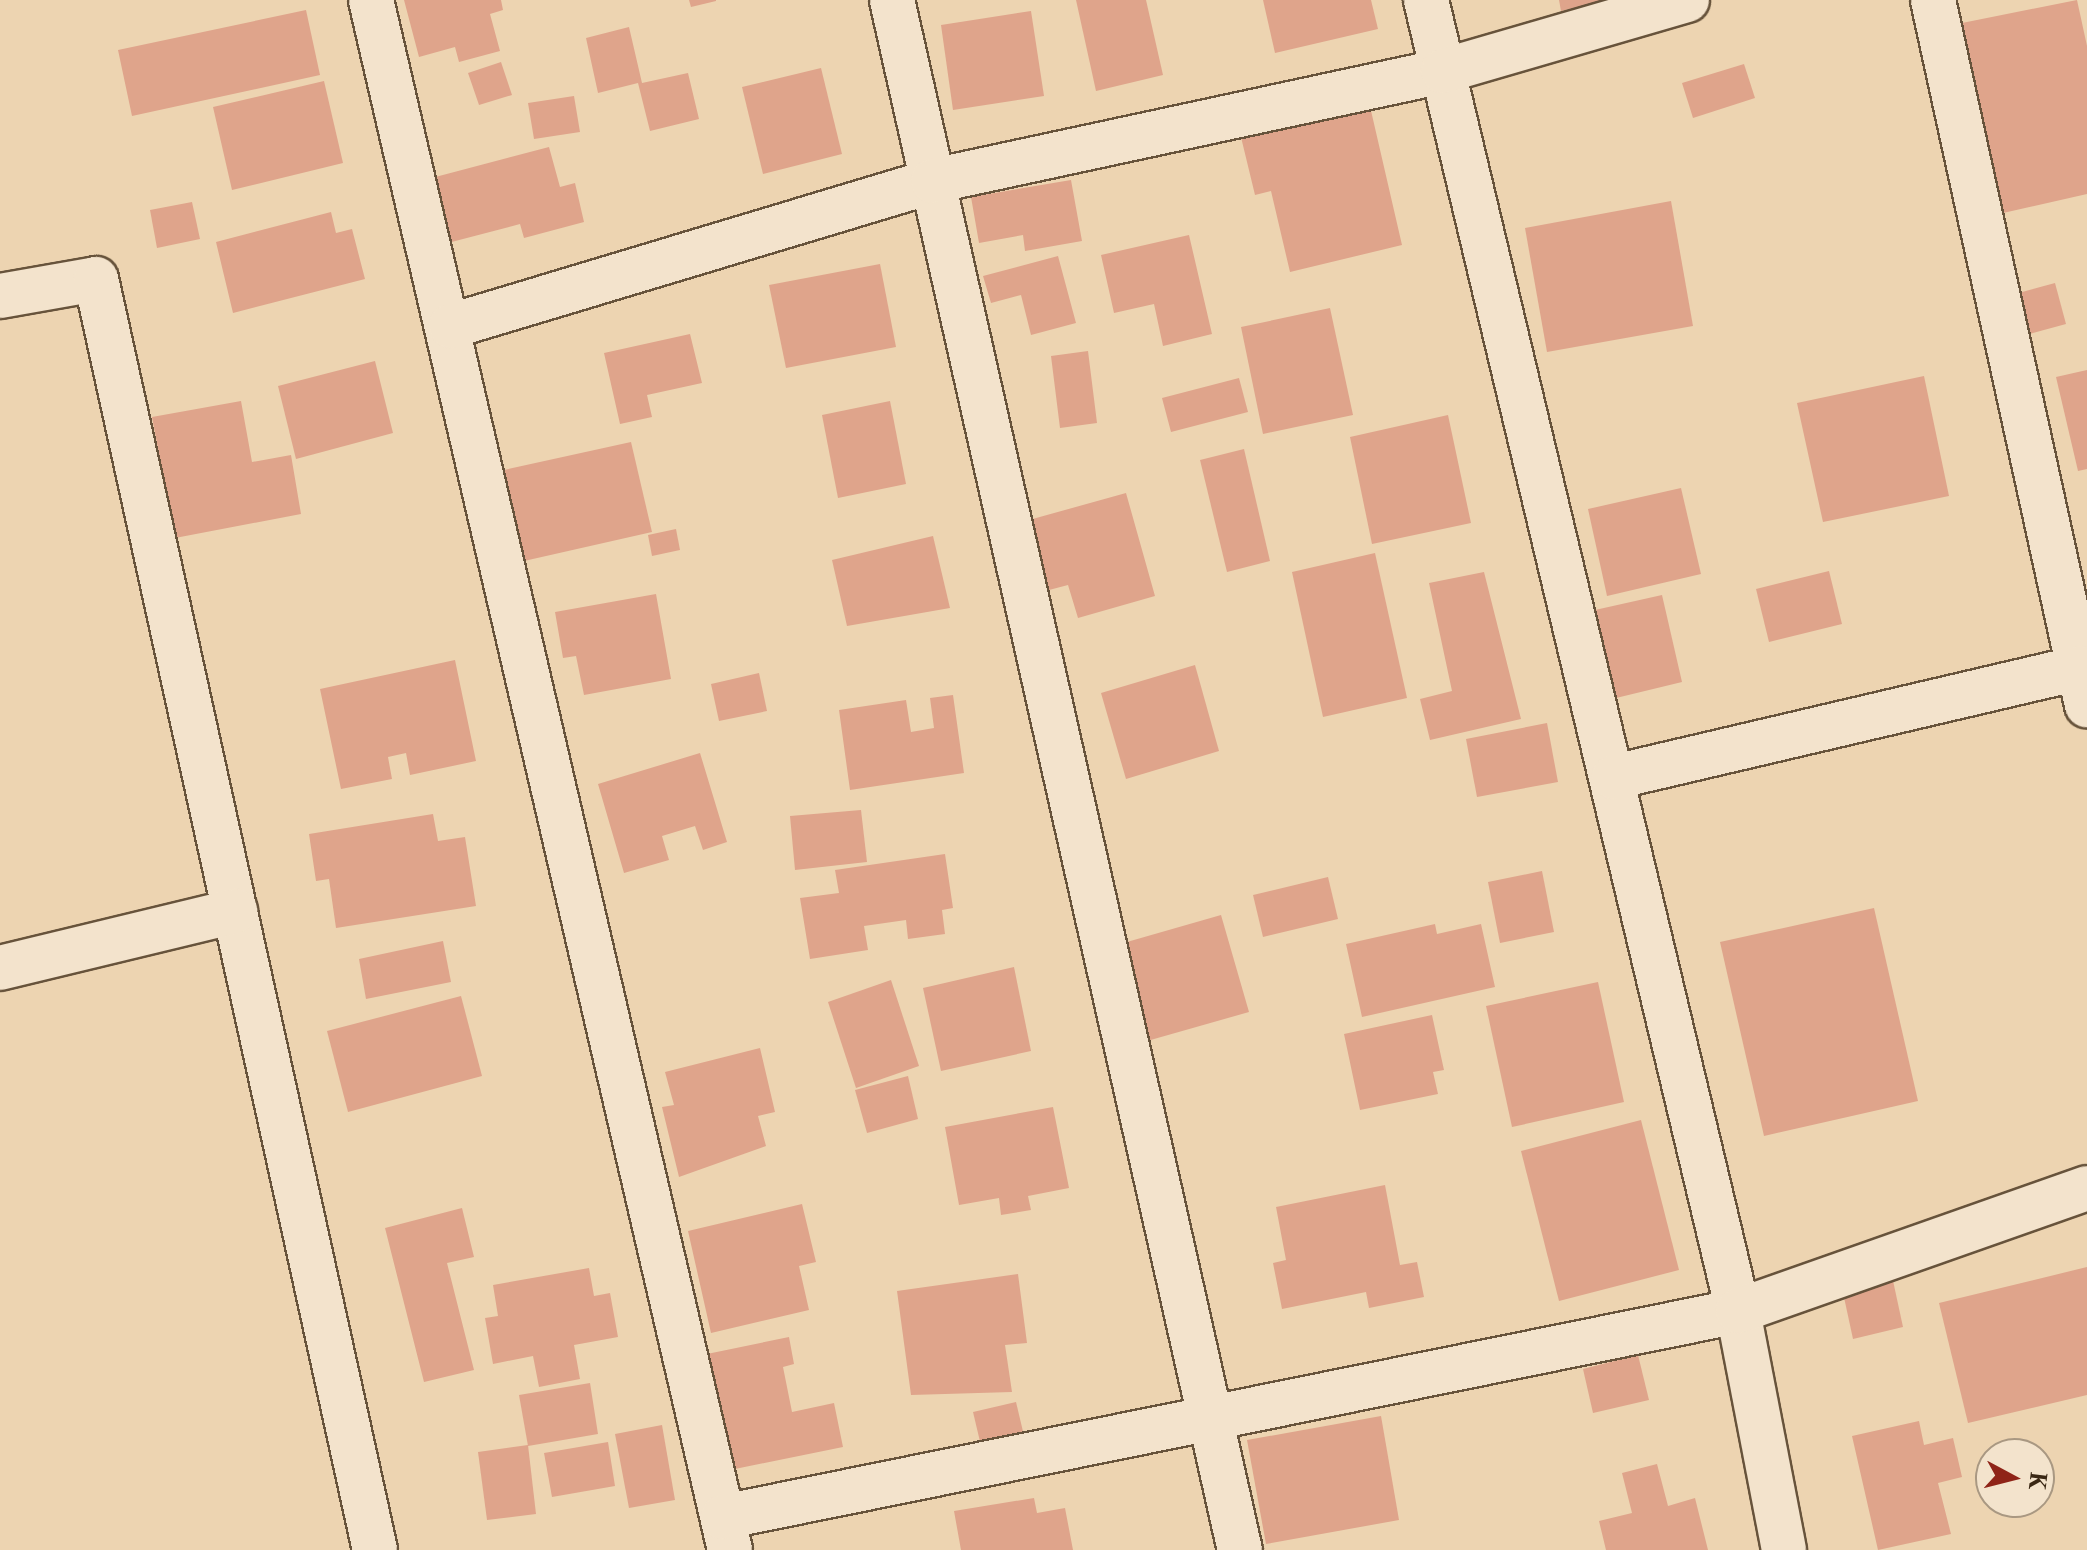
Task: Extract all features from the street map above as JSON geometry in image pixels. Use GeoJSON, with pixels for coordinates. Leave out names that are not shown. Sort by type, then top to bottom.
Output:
{"type":"FeatureCollection","features":[{"type":"Feature","properties":{"kind":"street"},"geometry":{"type":"LineString","coordinates":[[371,0],[451,326],[727,1534],[1209,1415],[1738,1311],[2087,1188]]}},
{"type":"Feature","properties":{"kind":"street"},"geometry":{"type":"LineString","coordinates":[[892,0],[1240,1550]]}},
{"type":"Feature","properties":{"kind":"street"},"geometry":{"type":"LineString","coordinates":[[1426,0],[1614,777],[1738,1311],[1784,1550]]}},
{"type":"Feature","properties":{"kind":"street"},"geometry":{"type":"LineString","coordinates":[[451,326],[933,181],[1443,71],[1687,0]]}},
{"type":"Feature","properties":{"kind":"street"},"geometry":{"type":"LineString","coordinates":[[1614,777],[2083,687],[1933,0]]}},
{"type":"Feature","properties":{"kind":"street"},"geometry":{"type":"LineString","coordinates":[[0,296],[96,279],[375,1550]]}},
{"type":"Feature","properties":{"kind":"street"},"geometry":{"type":"LineString","coordinates":[[0,968],[235,911]]}},
{"type":"Feature","properties":{"kind":"building"},"geometry":{"type":"Polygon","coordinates":[[[404,0],[501,0],[503,10],[490,14],[500,51],[459,62],[455,47],[419,57],[404,0]]]}},
{"type":"Feature","properties":{"kind":"building"},"geometry":{"type":"Polygon","coordinates":[[[689,0],[716,0],[716,1],[691,7],[689,0]]]}},
{"type":"Feature","properties":{"kind":"building"},"geometry":{"type":"Polygon","coordinates":[[[1076,0],[1146,0],[1163,75],[1096,91],[1076,0]]]}},
{"type":"Feature","properties":{"kind":"building"},"geometry":{"type":"Polygon","coordinates":[[[1263,0],[1371,0],[1378,29],[1275,53],[1263,0]]]}},
{"type":"Feature","properties":{"kind":"building"},"geometry":{"type":"Polygon","coordinates":[[[1559,0],[1603,0],[1603,1],[1561,11],[1559,0]]]}},
{"type":"Feature","properties":{"kind":"building"},"geometry":{"type":"Polygon","coordinates":[[[2077,0],[2087,46],[2087,194],[2003,213],[1962,23],[2077,0]]]}},
{"type":"Feature","properties":{"kind":"building"},"geometry":{"type":"Polygon","coordinates":[[[306,10],[320,75],[132,116],[118,50],[306,10]]]}},
{"type":"Feature","properties":{"kind":"building"},"geometry":{"type":"Polygon","coordinates":[[[1031,11],[1044,96],[953,110],[941,25],[1031,11]]]}},
{"type":"Feature","properties":{"kind":"building"},"geometry":{"type":"Polygon","coordinates":[[[629,27],[642,83],[688,73],[699,119],[650,131],[638,83],[598,93],[586,38],[629,27]]]}},
{"type":"Feature","properties":{"kind":"building"},"geometry":{"type":"Polygon","coordinates":[[[501,62],[512,95],[479,105],[468,73],[501,62]]]}},
{"type":"Feature","properties":{"kind":"building"},"geometry":{"type":"Polygon","coordinates":[[[1744,64],[1755,98],[1693,118],[1682,83],[1744,64]]]}},
{"type":"Feature","properties":{"kind":"building"},"geometry":{"type":"Polygon","coordinates":[[[821,68],[842,154],[763,174],[742,87],[821,68]]]}},
{"type":"Feature","properties":{"kind":"building"},"geometry":{"type":"Polygon","coordinates":[[[324,81],[343,163],[232,190],[213,107],[324,81]]]}},
{"type":"Feature","properties":{"kind":"building"},"geometry":{"type":"Polygon","coordinates":[[[574,96],[580,132],[534,139],[528,103],[574,96]]]}},
{"type":"Feature","properties":{"kind":"building"},"geometry":{"type":"Polygon","coordinates":[[[1369,102],[1402,245],[1290,272],[1271,191],[1255,195],[1240,133],[1369,102]]]}},
{"type":"Feature","properties":{"kind":"building"},"geometry":{"type":"Polygon","coordinates":[[[549,147],[560,187],[575,183],[584,222],[524,238],[520,224],[440,245],[424,180],[549,147]]]}},
{"type":"Feature","properties":{"kind":"building"},"geometry":{"type":"Polygon","coordinates":[[[1071,180],[1082,241],[1025,251],[1023,235],[979,243],[971,197],[1071,180]]]}},
{"type":"Feature","properties":{"kind":"building"},"geometry":{"type":"Polygon","coordinates":[[[1671,201],[1693,326],[1547,352],[1525,228],[1671,201]]]}},
{"type":"Feature","properties":{"kind":"building"},"geometry":{"type":"Polygon","coordinates":[[[192,202],[200,239],[157,248],[150,210],[192,202]]]}},
{"type":"Feature","properties":{"kind":"building"},"geometry":{"type":"Polygon","coordinates":[[[331,212],[336,233],[352,229],[365,279],[233,313],[216,242],[331,212]]]}},
{"type":"Feature","properties":{"kind":"building"},"geometry":{"type":"Polygon","coordinates":[[[1189,235],[1212,334],[1163,346],[1154,304],[1114,313],[1101,255],[1189,235]]]}},
{"type":"Feature","properties":{"kind":"building"},"geometry":{"type":"Polygon","coordinates":[[[1058,256],[1076,323],[1031,335],[1021,295],[991,303],[983,276],[1058,256]]]}},
{"type":"Feature","properties":{"kind":"building"},"geometry":{"type":"Polygon","coordinates":[[[880,264],[896,347],[786,368],[769,285],[880,264]]]}},
{"type":"Feature","properties":{"kind":"building"},"geometry":{"type":"Polygon","coordinates":[[[2055,283],[2066,324],[2015,338],[2004,297],[2055,283]]]}},
{"type":"Feature","properties":{"kind":"building"},"geometry":{"type":"Polygon","coordinates":[[[1330,308],[1353,415],[1263,434],[1241,327],[1330,308]]]}},
{"type":"Feature","properties":{"kind":"building"},"geometry":{"type":"Polygon","coordinates":[[[690,334],[702,383],[647,395],[652,417],[620,424],[604,353],[690,334]]]}},
{"type":"Feature","properties":{"kind":"building"},"geometry":{"type":"Polygon","coordinates":[[[1088,351],[1097,423],[1060,428],[1051,356],[1088,351]]]}},
{"type":"Feature","properties":{"kind":"building"},"geometry":{"type":"Polygon","coordinates":[[[375,361],[393,433],[296,459],[278,386],[375,361]]]}},
{"type":"Feature","properties":{"kind":"building"},"geometry":{"type":"Polygon","coordinates":[[[2087,370],[2087,469],[2078,471],[2056,377],[2087,370]]]}},
{"type":"Feature","properties":{"kind":"building"},"geometry":{"type":"Polygon","coordinates":[[[1924,376],[1949,496],[1823,522],[1797,403],[1924,376]]]}},
{"type":"Feature","properties":{"kind":"building"},"geometry":{"type":"Polygon","coordinates":[[[1239,378],[1248,412],[1171,432],[1162,398],[1239,378]]]}},
{"type":"Feature","properties":{"kind":"building"},"geometry":{"type":"Polygon","coordinates":[[[241,401],[252,462],[291,455],[301,514],[175,538],[152,417],[241,401]]]}},
{"type":"Feature","properties":{"kind":"building"},"geometry":{"type":"Polygon","coordinates":[[[890,401],[906,484],[838,498],[822,415],[890,401]]]}},
{"type":"Feature","properties":{"kind":"building"},"geometry":{"type":"Polygon","coordinates":[[[1448,415],[1471,523],[1372,544],[1350,437],[1448,415]]]}},
{"type":"Feature","properties":{"kind":"building"},"geometry":{"type":"Polygon","coordinates":[[[631,442],[652,532],[524,561],[504,470],[631,442]]]}},
{"type":"Feature","properties":{"kind":"building"},"geometry":{"type":"Polygon","coordinates":[[[1244,449],[1270,561],[1227,572],[1200,460],[1244,449]]]}},
{"type":"Feature","properties":{"kind":"building"},"geometry":{"type":"Polygon","coordinates":[[[1681,488],[1701,574],[1607,596],[1588,509],[1681,488]]]}},
{"type":"Feature","properties":{"kind":"building"},"geometry":{"type":"Polygon","coordinates":[[[1126,493],[1155,596],[1078,618],[1068,585],[1049,590],[1029,520],[1126,493]]]}},
{"type":"Feature","properties":{"kind":"building"},"geometry":{"type":"Polygon","coordinates":[[[676,529],[680,550],[652,556],[648,535],[676,529]]]}},
{"type":"Feature","properties":{"kind":"building"},"geometry":{"type":"Polygon","coordinates":[[[933,536],[950,608],[847,626],[832,560],[933,536]]]}},
{"type":"Feature","properties":{"kind":"building"},"geometry":{"type":"Polygon","coordinates":[[[1375,553],[1407,698],[1323,717],[1292,572],[1375,553]]]}},
{"type":"Feature","properties":{"kind":"building"},"geometry":{"type":"Polygon","coordinates":[[[1829,571],[1842,624],[1769,642],[1756,589],[1829,571]]]}},
{"type":"Feature","properties":{"kind":"building"},"geometry":{"type":"Polygon","coordinates":[[[1484,572],[1521,719],[1430,740],[1420,699],[1452,691],[1429,583],[1484,572]]]}},
{"type":"Feature","properties":{"kind":"building"},"geometry":{"type":"Polygon","coordinates":[[[656,594],[671,679],[584,695],[576,656],[563,658],[555,612],[656,594]]]}},
{"type":"Feature","properties":{"kind":"building"},"geometry":{"type":"Polygon","coordinates":[[[1662,595],[1682,682],[1616,698],[1595,610],[1662,595]]]}},
{"type":"Feature","properties":{"kind":"building"},"geometry":{"type":"Polygon","coordinates":[[[455,660],[476,761],[410,775],[406,753],[388,757],[392,779],[341,789],[320,689],[455,660]]]}},
{"type":"Feature","properties":{"kind":"building"},"geometry":{"type":"Polygon","coordinates":[[[1195,665],[1219,751],[1126,779],[1101,693],[1195,665]]]}},
{"type":"Feature","properties":{"kind":"building"},"geometry":{"type":"Polygon","coordinates":[[[759,673],[767,711],[719,721],[711,684],[759,673]]]}},
{"type":"Feature","properties":{"kind":"building"},"geometry":{"type":"Polygon","coordinates":[[[953,695],[964,773],[850,790],[839,710],[906,700],[911,732],[934,728],[930,698],[953,695]]]}},
{"type":"Feature","properties":{"kind":"building"},"geometry":{"type":"Polygon","coordinates":[[[1547,723],[1558,782],[1477,797],[1466,739],[1547,723]]]}},
{"type":"Feature","properties":{"kind":"building"},"geometry":{"type":"Polygon","coordinates":[[[700,753],[727,842],[703,850],[695,826],[662,836],[669,860],[624,873],[598,784],[700,753]]]}},
{"type":"Feature","properties":{"kind":"building"},"geometry":{"type":"Polygon","coordinates":[[[861,810],[867,862],[795,870],[790,816],[861,810]]]}},
{"type":"Feature","properties":{"kind":"building"},"geometry":{"type":"Polygon","coordinates":[[[433,814],[438,841],[465,837],[476,906],[336,928],[329,879],[316,881],[309,834],[433,814]]]}},
{"type":"Feature","properties":{"kind":"building"},"geometry":{"type":"Polygon","coordinates":[[[945,854],[953,908],[942,910],[945,934],[908,939],[906,920],[864,926],[868,950],[810,959],[800,898],[839,893],[835,870],[945,854]]]}},
{"type":"Feature","properties":{"kind":"building"},"geometry":{"type":"Polygon","coordinates":[[[1542,871],[1554,932],[1500,943],[1488,882],[1542,871]]]}},
{"type":"Feature","properties":{"kind":"building"},"geometry":{"type":"Polygon","coordinates":[[[1328,877],[1338,919],[1263,937],[1253,895],[1328,877]]]}},
{"type":"Feature","properties":{"kind":"building"},"geometry":{"type":"Polygon","coordinates":[[[1874,908],[1918,1101],[1764,1136],[1720,942],[1874,908]]]}},
{"type":"Feature","properties":{"kind":"building"},"geometry":{"type":"Polygon","coordinates":[[[1221,915],[1249,1012],[1140,1043],[1113,946],[1221,915]]]}},
{"type":"Feature","properties":{"kind":"building"},"geometry":{"type":"Polygon","coordinates":[[[1435,924],[1437,934],[1481,924],[1495,987],[1362,1017],[1346,944],[1435,924]]]}},
{"type":"Feature","properties":{"kind":"building"},"geometry":{"type":"Polygon","coordinates":[[[443,941],[451,982],[366,999],[359,959],[443,941]]]}},
{"type":"Feature","properties":{"kind":"building"},"geometry":{"type":"Polygon","coordinates":[[[1014,967],[1031,1051],[941,1071],[923,988],[1014,967]]]}},
{"type":"Feature","properties":{"kind":"building"},"geometry":{"type":"Polygon","coordinates":[[[891,980],[919,1066],[856,1088],[828,1002],[891,980]]]}},
{"type":"Feature","properties":{"kind":"building"},"geometry":{"type":"Polygon","coordinates":[[[1598,982],[1624,1102],[1512,1127],[1486,1006],[1598,982]]]}},
{"type":"Feature","properties":{"kind":"building"},"geometry":{"type":"Polygon","coordinates":[[[461,996],[482,1076],[348,1112],[327,1031],[461,996]]]}},
{"type":"Feature","properties":{"kind":"building"},"geometry":{"type":"Polygon","coordinates":[[[1432,1015],[1444,1070],[1433,1072],[1438,1094],[1360,1110],[1344,1034],[1432,1015]]]}},
{"type":"Feature","properties":{"kind":"building"},"geometry":{"type":"Polygon","coordinates":[[[760,1048],[775,1112],[758,1116],[766,1146],[679,1177],[662,1107],[674,1105],[665,1072],[760,1048]]]}},
{"type":"Feature","properties":{"kind":"building"},"geometry":{"type":"Polygon","coordinates":[[[908,1076],[918,1119],[867,1133],[855,1090],[908,1076]]]}},
{"type":"Feature","properties":{"kind":"building"},"geometry":{"type":"Polygon","coordinates":[[[1053,1107],[1069,1188],[1028,1196],[1031,1210],[1001,1215],[999,1198],[959,1205],[945,1127],[1053,1107]]]}},
{"type":"Feature","properties":{"kind":"building"},"geometry":{"type":"Polygon","coordinates":[[[1641,1120],[1679,1270],[1559,1301],[1521,1151],[1641,1120]]]}},
{"type":"Feature","properties":{"kind":"building"},"geometry":{"type":"Polygon","coordinates":[[[1385,1185],[1400,1265],[1417,1262],[1424,1297],[1369,1308],[1366,1292],[1282,1309],[1273,1263],[1286,1260],[1276,1207],[1385,1185]]]}},
{"type":"Feature","properties":{"kind":"building"},"geometry":{"type":"Polygon","coordinates":[[[802,1204],[816,1262],[799,1266],[809,1310],[711,1333],[688,1231],[802,1204]]]}},
{"type":"Feature","properties":{"kind":"building"},"geometry":{"type":"Polygon","coordinates":[[[462,1208],[474,1257],[447,1263],[474,1370],[424,1382],[385,1228],[462,1208]]]}},
{"type":"Feature","properties":{"kind":"building"},"geometry":{"type":"Polygon","coordinates":[[[2087,1267],[2087,1395],[1968,1423],[1939,1303],[2087,1267]]]}},
{"type":"Feature","properties":{"kind":"building"},"geometry":{"type":"Polygon","coordinates":[[[589,1268],[594,1296],[610,1293],[618,1337],[574,1345],[580,1379],[539,1387],[533,1356],[493,1364],[485,1318],[498,1316],[493,1285],[589,1268]]]}},
{"type":"Feature","properties":{"kind":"building"},"geometry":{"type":"Polygon","coordinates":[[[1018,1274],[1027,1343],[1005,1345],[1012,1392],[911,1395],[897,1291],[1018,1274]]]}},
{"type":"Feature","properties":{"kind":"building"},"geometry":{"type":"Polygon","coordinates":[[[1892,1276],[1903,1327],[1853,1339],[1842,1288],[1892,1276]]]}},
{"type":"Feature","properties":{"kind":"building"},"geometry":{"type":"Polygon","coordinates":[[[789,1337],[794,1364],[783,1367],[792,1412],[834,1403],[843,1447],[730,1470],[707,1354],[789,1337]]]}},
{"type":"Feature","properties":{"kind":"building"},"geometry":{"type":"Polygon","coordinates":[[[1638,1355],[1649,1400],[1593,1413],[1583,1369],[1638,1355]]]}},
{"type":"Feature","properties":{"kind":"building"},"geometry":{"type":"Polygon","coordinates":[[[590,1383],[598,1434],[528,1446],[519,1395],[590,1383]]]}},
{"type":"Feature","properties":{"kind":"building"},"geometry":{"type":"Polygon","coordinates":[[[1016,1402],[1025,1440],[982,1450],[973,1412],[1016,1402]]]}},
{"type":"Feature","properties":{"kind":"building"},"geometry":{"type":"Polygon","coordinates":[[[1381,1416],[1399,1520],[1266,1544],[1247,1440],[1381,1416]]]}},
{"type":"Feature","properties":{"kind":"building"},"geometry":{"type":"Polygon","coordinates":[[[1919,1421],[1924,1445],[1953,1438],[1962,1477],[1938,1483],[1951,1534],[1878,1550],[1852,1436],[1919,1421]]]}},
{"type":"Feature","properties":{"kind":"building"},"geometry":{"type":"Polygon","coordinates":[[[662,1425],[675,1500],[629,1508],[615,1434],[662,1425]]]}},
{"type":"Feature","properties":{"kind":"building"},"geometry":{"type":"Polygon","coordinates":[[[608,1442],[615,1486],[552,1497],[544,1453],[608,1442]]]}},
{"type":"Feature","properties":{"kind":"building"},"geometry":{"type":"Polygon","coordinates":[[[528,1445],[536,1514],[487,1520],[478,1452],[528,1445]]]}},
{"type":"Feature","properties":{"kind":"building"},"geometry":{"type":"Polygon","coordinates":[[[1657,1464],[1668,1506],[1695,1498],[1708,1550],[1606,1550],[1599,1521],[1632,1513],[1622,1473],[1657,1464]]]}},
{"type":"Feature","properties":{"kind":"building"},"geometry":{"type":"Polygon","coordinates":[[[1034,1498],[1037,1513],[1065,1508],[1073,1550],[961,1550],[954,1511],[1034,1498]]]}}]}
